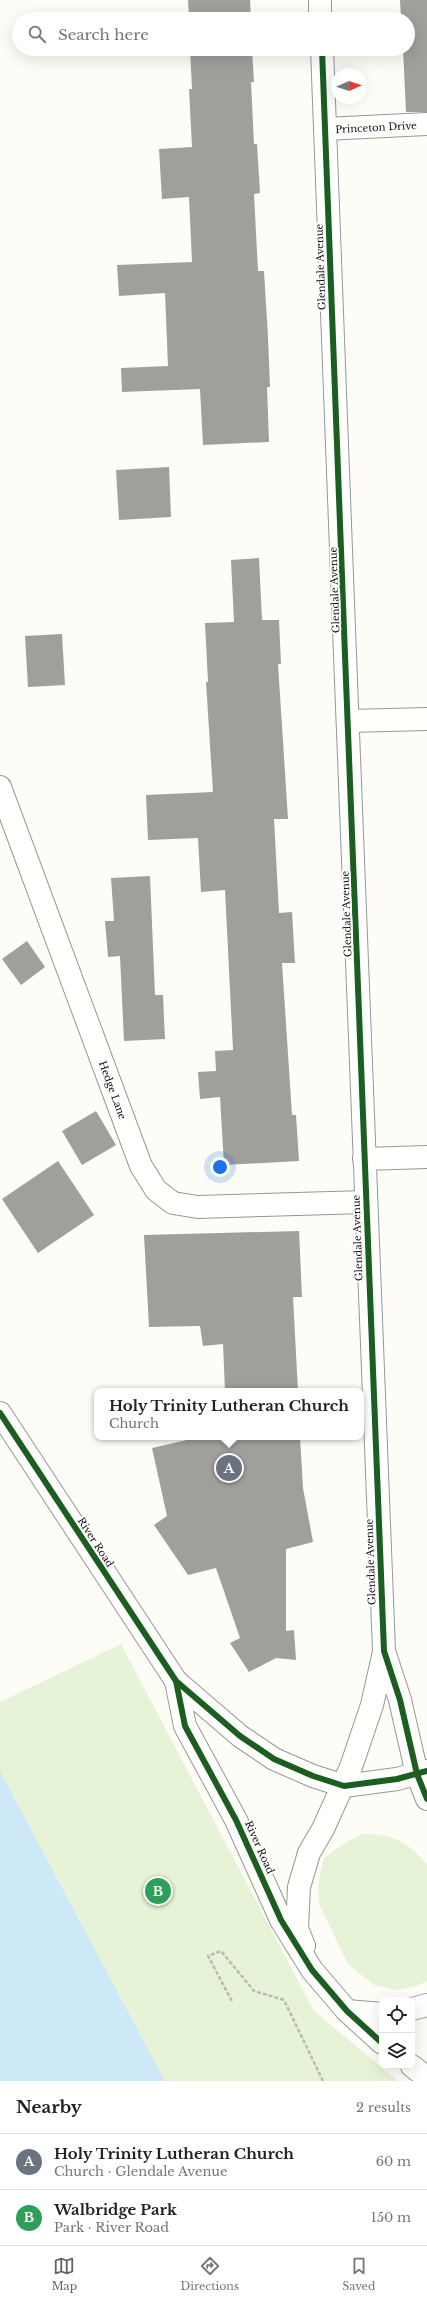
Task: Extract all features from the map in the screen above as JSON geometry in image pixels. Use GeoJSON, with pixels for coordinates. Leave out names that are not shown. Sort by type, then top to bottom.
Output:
{"type":"FeatureCollection","features":[{"type":"Feature","properties":{"kind":"street"},"geometry":{"type":"LineString","coordinates":[[320,0],[320,12]]}},
{"type":"Feature","properties":{"kind":"street","name":"Glendale Avenue"},"geometry":{"type":"LineString","coordinates":[[312,1970],[298,1928],[299,1888],[309,1853],[323,1829],[344,1786],[372,1706],[384,1651],[365,1202],[349,721],[322,56]]}},
{"type":"Feature","properties":{"kind":"street","name":"Princeton Drive"},"geometry":{"type":"LineString","coordinates":[[325,129],[427,124]]}},
{"type":"Feature","properties":{"kind":"street"},"geometry":{"type":"LineString","coordinates":[[349,721],[427,719]]}},
{"type":"Feature","properties":{"kind":"street","name":"Hedge Lane"},"geometry":{"type":"LineString","coordinates":[[0,786],[141,1166],[156,1190],[172,1203],[198,1207],[365,1202]]}},
{"type":"Feature","properties":{"kind":"street"},"geometry":{"type":"LineString","coordinates":[[364,1159],[427,1157]]}},
{"type":"Feature","properties":{"kind":"street","name":"River Road"},"geometry":{"type":"LineString","coordinates":[[0,1413],[176,1681],[240,1736],[274,1759],[313,1776],[344,1786],[422,1773]]}},
{"type":"Feature","properties":{"kind":"street","name":"Glendale Avenue"},"geometry":{"type":"LineString","coordinates":[[384,1651],[422,1773],[427,1799]]}},
{"type":"Feature","properties":{"kind":"street","name":"River Road"},"geometry":{"type":"LineString","coordinates":[[176,1681],[185,1726],[236,1820],[281,1920],[312,1970],[347,2011],[379,2040]]}},
{"type":"Feature","properties":{"kind":"street"},"geometry":{"type":"LineString","coordinates":[[415,2008],[427,2005]]}},
{"type":"Feature","properties":{"kind":"street"},"geometry":{"type":"LineString","coordinates":[[347,2011],[379,2014]]}},
{"type":"Feature","properties":{"kind":"street"},"geometry":{"type":"LineString","coordinates":[[415,2068],[427,2078]]}},
{"type":"Feature","properties":{"kind":"path"},"geometry":{"type":"LineString","coordinates":[[232,2001],[208,1956],[221,1951],[254,1991],[284,2000],[323,2081]]}},
{"type":"Feature","properties":{"kind":"green space"},"geometry":{"type":"Polygon","coordinates":[[[121,1644],[314,2011],[379,2065],[379,2069],[384,2069],[398,2081],[165,2081],[0,1771],[0,1702],[121,1644]]]}},
{"type":"Feature","properties":{"kind":"green space"},"geometry":{"type":"Polygon","coordinates":[[[362,1834],[382,1835],[399,1840],[413,1850],[427,1865],[427,1981],[417,1986],[397,1990],[374,1985],[348,1964],[319,1904],[318,1884],[324,1858],[345,1843],[362,1834]]]}},
{"type":"Feature","properties":{"kind":"water"},"geometry":{"type":"Polygon","coordinates":[[[0,1771],[165,2081],[0,2081],[0,1771]]]}},
{"type":"Feature","properties":{"kind":"building"},"geometry":{"type":"Polygon","coordinates":[[[188,0],[250,0],[251,12],[189,12],[188,0]]]}},
{"type":"Feature","properties":{"kind":"building"},"geometry":{"type":"Polygon","coordinates":[[[400,0],[427,0],[427,112],[406,112],[403,56],[415,56],[415,12],[401,12],[400,0]]]}},
{"type":"Feature","properties":{"kind":"building"},"geometry":{"type":"Polygon","coordinates":[[[190,56],[252,56],[254,82],[251,82],[254,144],[257,144],[260,193],[254,194],[258,271],[264,271],[268,337],[270,387],[267,387],[269,442],[203,445],[200,389],[122,392],[121,368],[168,366],[165,293],[119,296],[117,265],[192,262],[189,197],[162,199],[159,149],[192,147],[189,89],[192,89],[190,56]]]}},
{"type":"Feature","properties":{"kind":"building"},"geometry":{"type":"Polygon","coordinates":[[[169,467],[171,517],[119,520],[116,470],[169,467]]]}},
{"type":"Feature","properties":{"kind":"building"},"geometry":{"type":"Polygon","coordinates":[[[259,558],[262,620],[279,620],[281,664],[278,664],[288,819],[274,819],[279,913],[292,912],[295,963],[282,963],[292,1115],[296,1115],[299,1161],[224,1165],[220,1097],[200,1099],[198,1072],[216,1071],[215,1051],[233,1050],[225,890],[201,892],[198,838],[148,840],[146,795],[213,792],[206,682],[208,682],[205,623],[234,622],[231,560],[259,558]]]}},
{"type":"Feature","properties":{"kind":"building"},"geometry":{"type":"Polygon","coordinates":[[[62,634],[65,685],[28,687],[25,636],[62,634]]]}},
{"type":"Feature","properties":{"kind":"building"},"geometry":{"type":"Polygon","coordinates":[[[150,876],[155,995],[163,995],[165,1039],[124,1041],[120,956],[108,957],[105,921],[114,921],[111,878],[150,876]]]}},
{"type":"Feature","properties":{"kind":"building"},"geometry":{"type":"Polygon","coordinates":[[[27,941],[45,967],[21,985],[2,959],[27,941]]]}},
{"type":"Feature","properties":{"kind":"building"},"geometry":{"type":"Polygon","coordinates":[[[96,1111],[116,1145],[82,1165],[62,1131],[96,1111]]]}},
{"type":"Feature","properties":{"kind":"building"},"geometry":{"type":"Polygon","coordinates":[[[58,1161],[94,1215],[38,1253],[2,1199],[58,1161]]]}},
{"type":"Feature","properties":{"kind":"building"},"geometry":{"type":"Polygon","coordinates":[[[299,1231],[302,1297],[293,1297],[298,1388],[225,1388],[223,1344],[203,1346],[200,1326],[149,1327],[144,1235],[299,1231]]]}},
{"type":"Feature","properties":{"kind":"building"},"geometry":{"type":"Polygon","coordinates":[[[187,1440],[300,1440],[303,1488],[313,1542],[286,1549],[286,1631],[294,1630],[296,1660],[276,1658],[249,1672],[230,1643],[240,1638],[216,1568],[188,1575],[154,1525],[167,1516],[152,1448],[187,1440]]]}},
{"type":"Feature","properties":{"kind":"cycle path"},"geometry":{"type":"LineString","coordinates":[[322,56],[384,1651],[400,1700],[417,1774],[427,1799]]}},
{"type":"Feature","properties":{"kind":"cycle path"},"geometry":{"type":"LineString","coordinates":[[0,1413],[176,1681],[240,1736],[274,1759],[313,1776],[344,1786],[397,1779],[427,1771]]}},
{"type":"Feature","properties":{"kind":"cycle path"},"geometry":{"type":"LineString","coordinates":[[176,1681],[185,1726],[236,1820],[281,1920],[312,1970],[347,2011],[379,2040]]}},
{"type":"Feature","properties":{"kind":"place","name":"Holy Trinity Lutheran Church"},"geometry":{"type":"Point","coordinates":[229,1468]}},
{"type":"Feature","properties":{"kind":"place","name":"Walbridge Park"},"geometry":{"type":"Point","coordinates":[158,1891]}}]}
